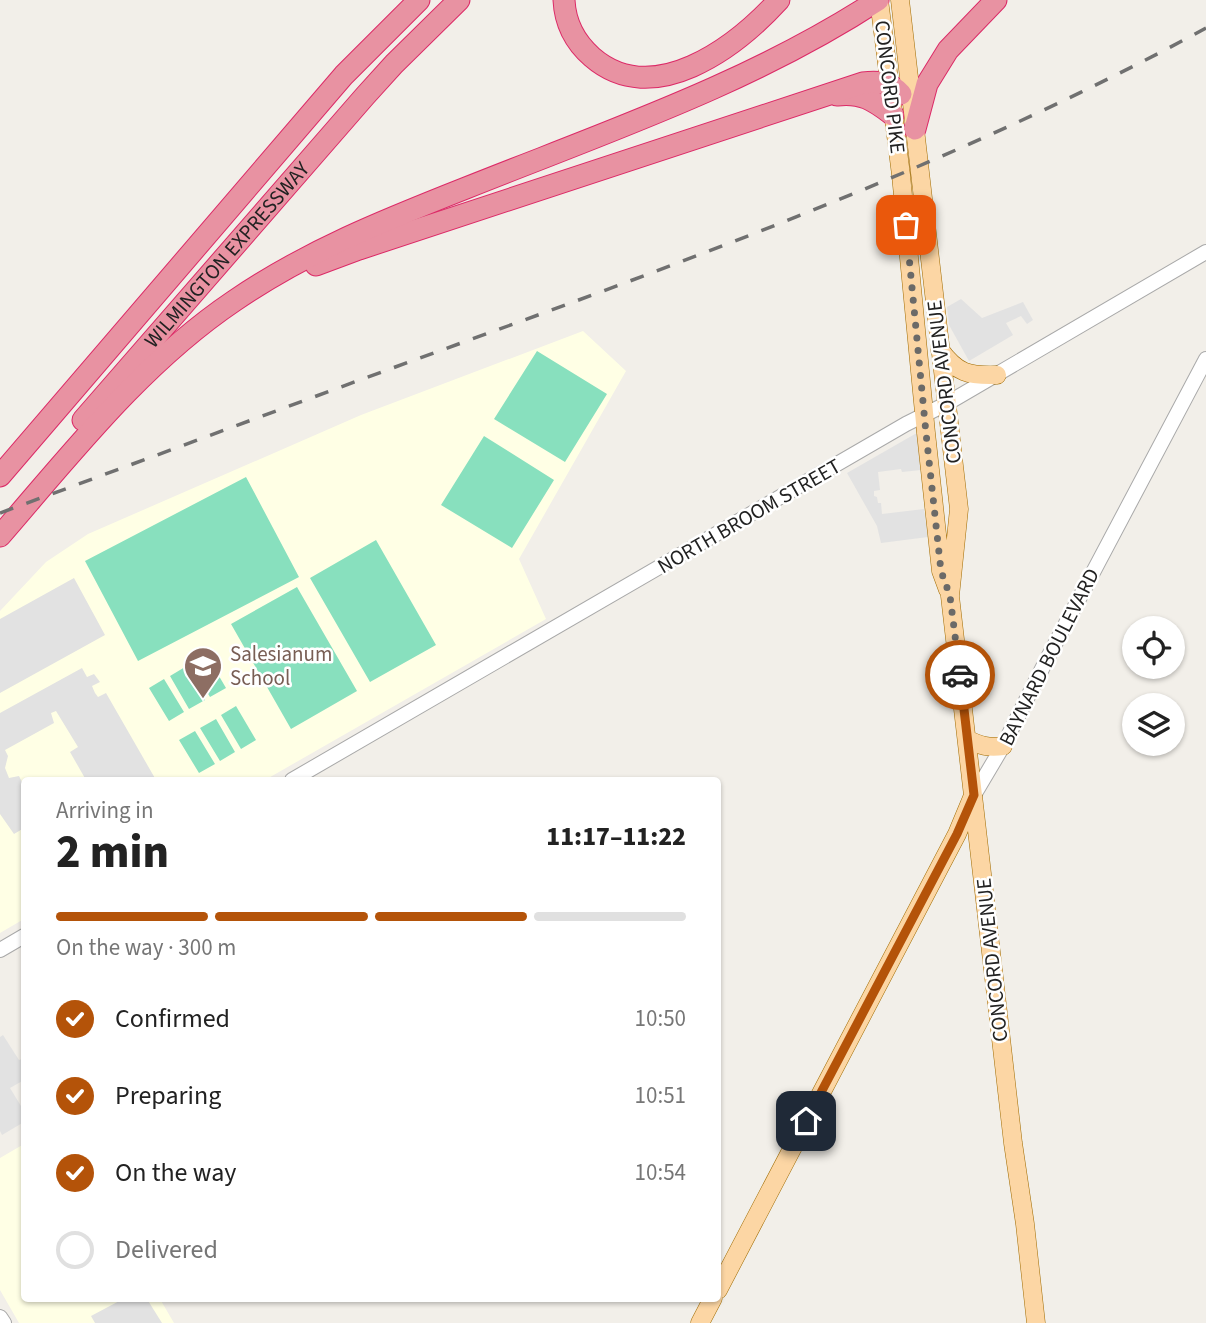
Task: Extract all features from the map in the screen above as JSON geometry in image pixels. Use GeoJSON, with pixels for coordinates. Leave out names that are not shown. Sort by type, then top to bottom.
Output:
{"type":"FeatureCollection","features":[{"type":"Feature","properties":{"kind":"highway","name":"WILMINGTON EXPRESSWAY"},"geometry":{"type":"LineString","coordinates":[[0,476],[344,75],[419,0]]}},
{"type":"Feature","properties":{"kind":"highway","name":"WILMINGTON EXPRESSWAY"},"geometry":{"type":"LineString","coordinates":[[0,517],[365,96],[459,0]]}},
{"type":"Feature","properties":{"kind":"highway"},"geometry":{"type":"LineString","coordinates":[[564,0],[568,22],[583,50],[608,69],[639,78],[666,75],[703,61],[729,46],[779,0]]}},
{"type":"Feature","properties":{"kind":"highway"},"geometry":{"type":"LineString","coordinates":[[915,129],[927,84],[948,50],[996,0]]}},
{"type":"Feature","properties":{"kind":"highway"},"geometry":{"type":"LineString","coordinates":[[0,536],[126,394],[200,326],[267,280],[336,242],[394,217],[709,90],[781,57],[877,2]]}},
{"type":"Feature","properties":{"kind":"highway"},"geometry":{"type":"LineString","coordinates":[[200,326],[325,261],[863,83],[882,82],[895,89]]}},
{"type":"Feature","properties":{"kind":"highway"},"geometry":{"type":"LineString","coordinates":[[808,101],[852,94],[872,99],[893,115]]}},
{"type":"Feature","properties":{"kind":"main road","name":"CONCORD PIKE"},"geometry":{"type":"LineString","coordinates":[[900,0],[919,167]]}},
{"type":"Feature","properties":{"kind":"main road","name":"CONCORD PIKE"},"geometry":{"type":"LineString","coordinates":[[877,2],[895,89],[893,115],[901,174]]}},
{"type":"Feature","properties":{"kind":"main road"},"geometry":{"type":"LineString","coordinates":[[895,89],[932,384],[937,399],[946,404]]}},
{"type":"Feature","properties":{"kind":"main road","name":"CONCORD AVENUE"},"geometry":{"type":"LineString","coordinates":[[919,167],[958,509],[950,596],[1036,1323]]}},
{"type":"Feature","properties":{"kind":"main road","name":"CONCORD AVENUE"},"geometry":{"type":"LineString","coordinates":[[901,174],[941,571],[950,596]]}},
{"type":"Feature","properties":{"kind":"main road"},"geometry":{"type":"LineString","coordinates":[[940,350],[949,362],[963,372],[997,375]]}},
{"type":"Feature","properties":{"kind":"main road"},"geometry":{"type":"LineString","coordinates":[[967,739],[979,746],[1003,746]]}},
{"type":"Feature","properties":{"kind":"main road","name":"BAYNARD BOULEVARD"},"geometry":{"type":"LineString","coordinates":[[721,1284],[957,834],[974,795]]}},
{"type":"Feature","properties":{"kind":"main road"},"geometry":{"type":"LineString","coordinates":[[700,1323],[711,1302]]}},
{"type":"Feature","properties":{"kind":"street","name":"NORTH BROOM STREET"},"geometry":{"type":"LineString","coordinates":[[297,777],[1206,253]]}},
{"type":"Feature","properties":{"kind":"street","name":"BAYNARD BOULEVARD"},"geometry":{"type":"LineString","coordinates":[[974,795],[1003,746],[1206,359]]}},
{"type":"Feature","properties":{"kind":"street"},"geometry":{"type":"LineString","coordinates":[[0,950],[21,938]]}},
{"type":"Feature","properties":{"kind":"street"},"geometry":{"type":"LineString","coordinates":[[0,1317],[4,1323]]}},
{"type":"Feature","properties":{"kind":"shaded area"},"geometry":{"type":"Polygon","coordinates":[[[961,299],[982,318],[1023,302],[1033,320],[1027,324],[1021,316],[1006,323],[1013,335],[969,361],[949,325],[947,307],[961,299]]]}},
{"type":"Feature","properties":{"kind":"shaded area","name":"Salesianum School"},"geometry":{"type":"Polygon","coordinates":[[[583,331],[626,371],[519,559],[546,619],[270,777],[21,777],[21,921],[0,933],[0,611],[46,562],[88,534],[361,415],[583,331]]]}},
{"type":"Feature","properties":{"kind":"shaded area"},"geometry":{"type":"Polygon","coordinates":[[[915,434],[921,470],[878,472],[880,490],[874,491],[874,496],[877,497],[878,503],[881,503],[882,514],[924,509],[928,537],[881,543],[877,526],[847,473],[915,434]]]}},
{"type":"Feature","properties":{"kind":"shaded area"},"geometry":{"type":"Polygon","coordinates":[[[74,578],[105,635],[0,693],[0,619],[74,578]]]}},
{"type":"Feature","properties":{"kind":"shaded area"},"geometry":{"type":"Polygon","coordinates":[[[82,668],[87,677],[94,674],[100,682],[92,686],[95,693],[98,697],[106,693],[154,777],[84,777],[70,752],[78,747],[56,711],[51,713],[54,723],[5,750],[8,756],[5,768],[9,778],[19,776],[21,780],[21,830],[14,834],[0,814],[0,713],[82,668]]]}},
{"type":"Feature","properties":{"kind":"shaded area"},"geometry":{"type":"Polygon","coordinates":[[[3,1035],[21,1059],[21,1082],[10,1088],[21,1106],[21,1124],[2,1135],[0,1131],[0,1037],[3,1035]]]}},
{"type":"Feature","properties":{"kind":"shaded area"},"geometry":{"type":"Polygon","coordinates":[[[21,1146],[21,1302],[162,1302],[174,1323],[19,1323],[0,1290],[0,1158],[21,1146]]]}},
{"type":"Feature","properties":{"kind":"shaded area"},"geometry":{"type":"Polygon","coordinates":[[[117,1302],[149,1302],[162,1323],[95,1323],[91,1316],[117,1302]]]}},
{"type":"Feature","properties":{"kind":"green space"},"geometry":{"type":"Polygon","coordinates":[[[537,351],[607,394],[565,462],[494,419],[537,351]]]}},
{"type":"Feature","properties":{"kind":"green space"},"geometry":{"type":"Polygon","coordinates":[[[484,436],[554,480],[512,548],[441,505],[484,436]]]}},
{"type":"Feature","properties":{"kind":"green space"},"geometry":{"type":"Polygon","coordinates":[[[246,477],[299,577],[138,661],[85,561],[246,477]]]}},
{"type":"Feature","properties":{"kind":"green space"},"geometry":{"type":"Polygon","coordinates":[[[376,540],[436,645],[370,682],[310,578],[376,540]]]}},
{"type":"Feature","properties":{"kind":"green space"},"geometry":{"type":"Polygon","coordinates":[[[297,587],[357,691],[291,729],[231,624],[297,587]]]}},
{"type":"Feature","properties":{"kind":"green space"},"geometry":{"type":"Polygon","coordinates":[[[206,654],[226,688],[210,697],[190,663],[206,654]]]}},
{"type":"Feature","properties":{"kind":"green space"},"geometry":{"type":"Polygon","coordinates":[[[185,667],[205,700],[189,709],[170,676],[185,667]]]}},
{"type":"Feature","properties":{"kind":"green space"},"geometry":{"type":"Polygon","coordinates":[[[164,679],[184,712],[169,721],[149,688],[164,679]]]}},
{"type":"Feature","properties":{"kind":"green space"},"geometry":{"type":"Polygon","coordinates":[[[236,706],[256,740],[241,749],[221,715],[236,706]]]}},
{"type":"Feature","properties":{"kind":"green space"},"geometry":{"type":"Polygon","coordinates":[[[216,719],[235,752],[220,761],[200,728],[216,719]]]}},
{"type":"Feature","properties":{"kind":"green space"},"geometry":{"type":"Polygon","coordinates":[[[195,731],[215,764],[199,773],[179,740],[195,731]]]}},
{"type":"Feature","properties":{"kind":"railway"},"geometry":{"type":"LineString","coordinates":[[0,513],[768,228],[1034,115],[1206,28]]}},
{"type":"Feature","properties":{"kind":"way so far"},"geometry":{"type":"LineString","coordinates":[[906,225],[941,571],[950,596],[960,675]]}},
{"type":"Feature","properties":{"kind":"place","name":"Salesianum School"},"geometry":{"type":"Point","coordinates":[203,700]}},
{"type":"Feature","properties":{"kind":"route"},"geometry":{"type":"LineString","coordinates":[[806,1121],[957,834],[974,795],[960,675]]}}]}
